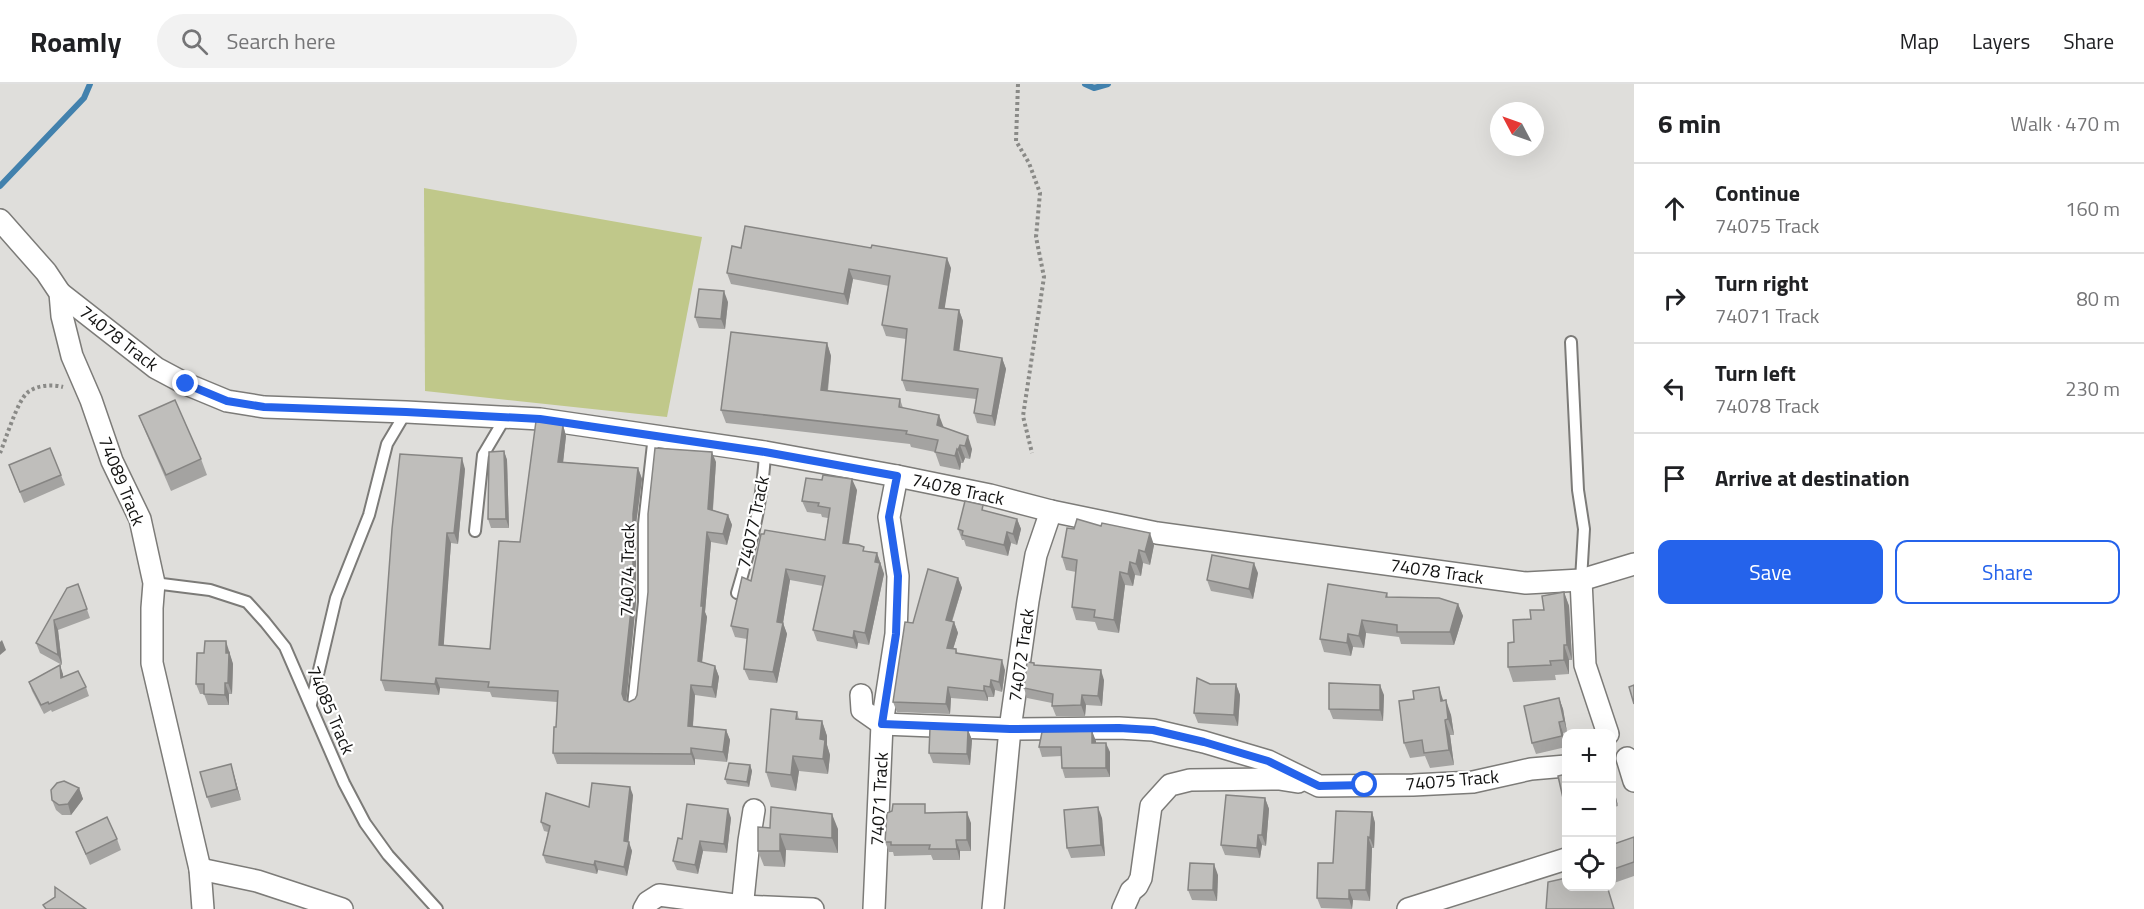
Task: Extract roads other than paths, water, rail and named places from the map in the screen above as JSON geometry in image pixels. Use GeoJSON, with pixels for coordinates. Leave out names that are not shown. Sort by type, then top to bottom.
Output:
{"type":"FeatureCollection","features":[{"type":"Feature","properties":{"kind":"street","name":"74089 Track"},"geometry":{"type":"LineString","coordinates":[[0,220],[46,272],[60,293],[62,316],[72,356],[91,400],[112,461],[140,519],[154,583],[152,663],[200,869],[203,909]]}},
{"type":"Feature","properties":{"kind":"street","name":"74078 Track"},"geometry":{"type":"LineString","coordinates":[[60,293],[156,368],[186,384],[227,401],[264,407],[540,419],[654,435],[897,476],[1157,533],[1480,578],[1526,583],[1581,580],[1634,564]]}},
{"type":"Feature","properties":{"kind":"street","name":"74071 Track"},"geometry":{"type":"LineString","coordinates":[[874,909],[882,724],[896,634],[898,576],[889,517],[897,476]]}},
{"type":"Feature","properties":{"kind":"street","name":"74072 Track"},"geometry":{"type":"LineString","coordinates":[[993,909],[1010,729],[1036,555],[1051,511]]}},
{"type":"Feature","properties":{"kind":"street"},"geometry":{"type":"LineString","coordinates":[[1581,580],[1585,665],[1606,729]]}},
{"type":"Feature","properties":{"kind":"street"},"geometry":{"type":"LineString","coordinates":[[861,695],[862,710],[882,724]]}},
{"type":"Feature","properties":{"kind":"street","name":"74075 Track"},"geometry":{"type":"LineString","coordinates":[[882,724],[1010,729],[1153,730],[1268,761],[1319,786],[1473,782],[1531,769],[1562,766]]}},
{"type":"Feature","properties":{"kind":"street"},"geometry":{"type":"LineString","coordinates":[[1620,755],[1634,781]]}},
{"type":"Feature","properties":{"kind":"street"},"geometry":{"type":"LineString","coordinates":[[1124,909],[1131,891],[1141,878],[1151,806],[1170,785],[1190,780],[1279,778],[1319,786]]}},
{"type":"Feature","properties":{"kind":"street"},"geometry":{"type":"LineString","coordinates":[[742,908],[754,810]]}},
{"type":"Feature","properties":{"kind":"street"},"geometry":{"type":"LineString","coordinates":[[1408,909],[1562,860]]}},
{"type":"Feature","properties":{"kind":"street"},"geometry":{"type":"LineString","coordinates":[[200,869],[257,881],[342,909]]}},
{"type":"Feature","properties":{"kind":"street"},"geometry":{"type":"LineString","coordinates":[[645,909],[648,902],[660,895],[742,908],[813,909]]}},
{"type":"Feature","properties":{"kind":"lane"},"geometry":{"type":"LineString","coordinates":[[1571,342],[1578,490],[1584,529],[1581,580]]}},
{"type":"Feature","properties":{"kind":"lane"},"geometry":{"type":"LineString","coordinates":[[311,704],[336,598],[369,514],[387,444],[406,412]]}},
{"type":"Feature","properties":{"kind":"lane"},"geometry":{"type":"LineString","coordinates":[[475,531],[483,455],[505,418],[509,417]]}},
{"type":"Feature","properties":{"kind":"lane","name":"74074 Track"},"geometry":{"type":"LineString","coordinates":[[633,705],[644,602],[644,524],[654,435]]}},
{"type":"Feature","properties":{"kind":"lane","name":"74077 Track"},"geometry":{"type":"LineString","coordinates":[[737,592],[750,550],[763,486],[765,452]]}},
{"type":"Feature","properties":{"kind":"lane","name":"74085 Track"},"geometry":{"type":"LineString","coordinates":[[154,583],[210,590],[247,602],[285,647],[344,783],[365,823],[388,855],[436,909]]}},
{"type":"Feature","properties":{"kind":"waterway"},"geometry":{"type":"LineString","coordinates":[[0,186],[84,98],[90,84]]}},
{"type":"Feature","properties":{"kind":"waterway"},"geometry":{"type":"LineString","coordinates":[[1085,84],[1094,88],[1108,84]]}}]}
